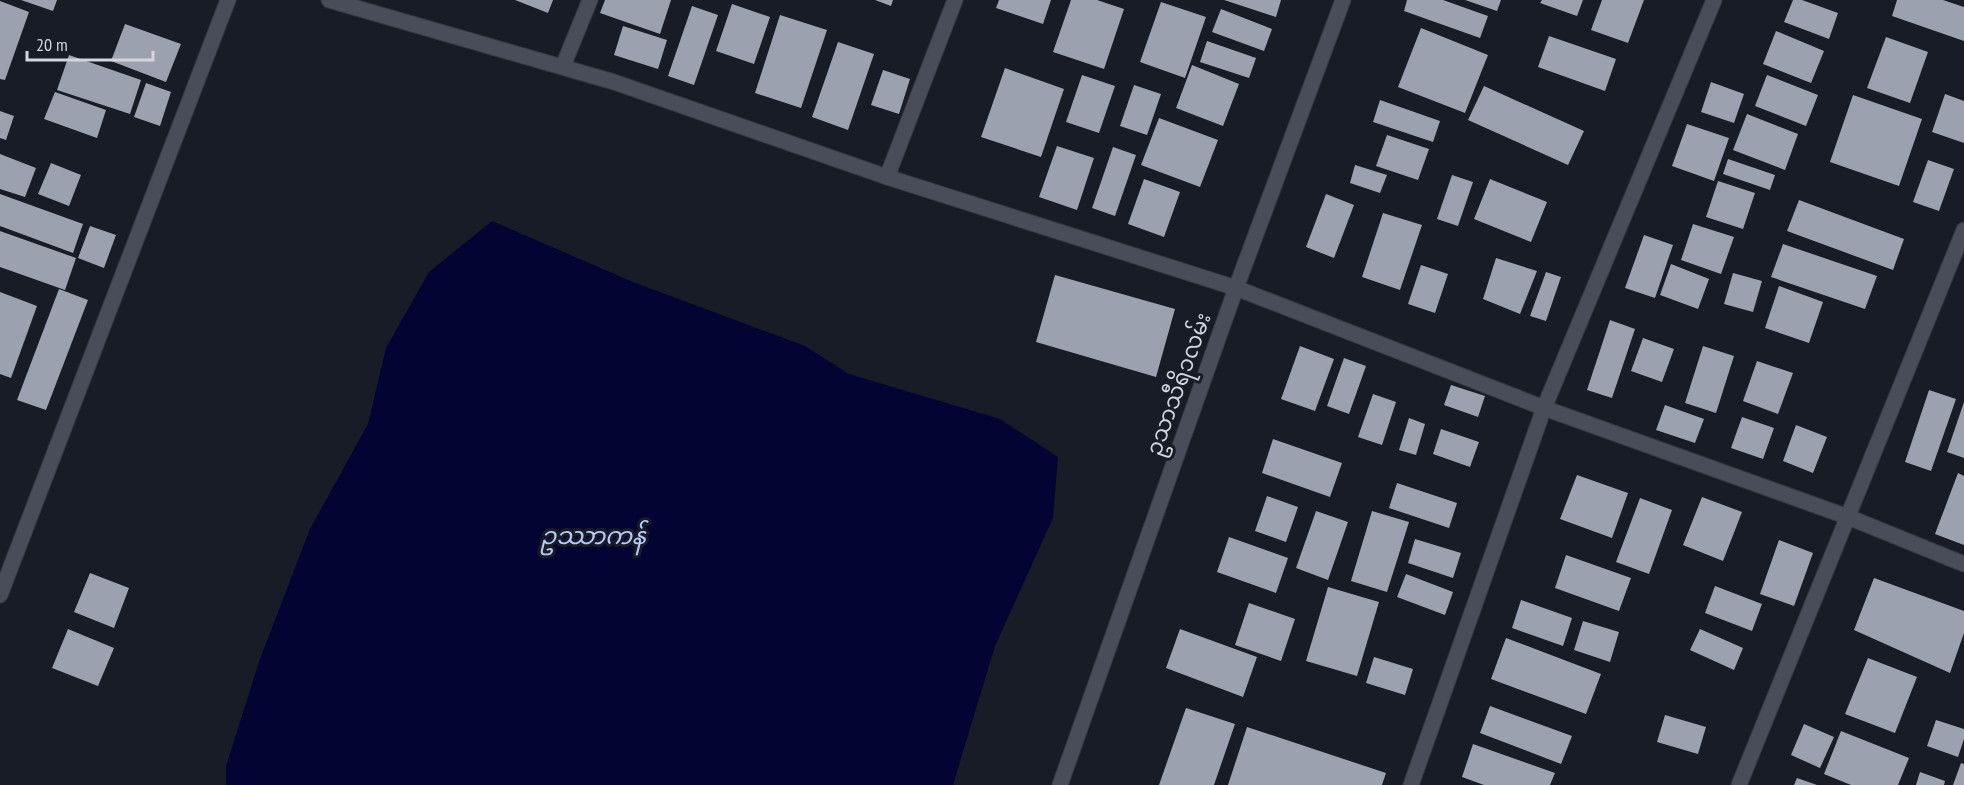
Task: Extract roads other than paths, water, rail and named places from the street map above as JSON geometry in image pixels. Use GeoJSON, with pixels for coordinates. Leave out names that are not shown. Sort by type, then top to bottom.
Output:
{"type":"FeatureCollection","features":[{"type":"Feature","properties":{"kind":"street"},"geometry":{"type":"LineString","coordinates":[[0,595],[228,0]]}},
{"type":"Feature","properties":{"kind":"street"},"geometry":{"type":"LineString","coordinates":[[329,0],[614,82],[888,177],[1236,288],[1544,408],[1848,516],[1964,564]]}},
{"type":"Feature","properties":{"kind":"street"},"geometry":{"type":"LineString","coordinates":[[563,66],[590,0]]}},
{"type":"Feature","properties":{"kind":"street"},"geometry":{"type":"LineString","coordinates":[[888,177],[955,0]]}},
{"type":"Feature","properties":{"kind":"street","name":"ဥသာသီရိ၁လမ်း"},"geometry":{"type":"LineString","coordinates":[[1060,785],[1236,288],[1343,0]]}},
{"type":"Feature","properties":{"kind":"street"},"geometry":{"type":"LineString","coordinates":[[1411,785],[1544,408],[1714,0]]}},
{"type":"Feature","properties":{"kind":"street"},"geometry":{"type":"LineString","coordinates":[[1739,785],[1964,230]]}},
{"type":"Feature","properties":{"kind":"water","name":"ဥဿာကန်"},"geometry":{"type":"Polygon","coordinates":[[[492,221],[633,282],[805,346],[849,374],[1000,419],[1058,457],[1053,518],[995,646],[953,785],[226,785],[226,766],[260,659],[310,529],[368,424],[386,348],[429,272],[492,221]]]}}]}
